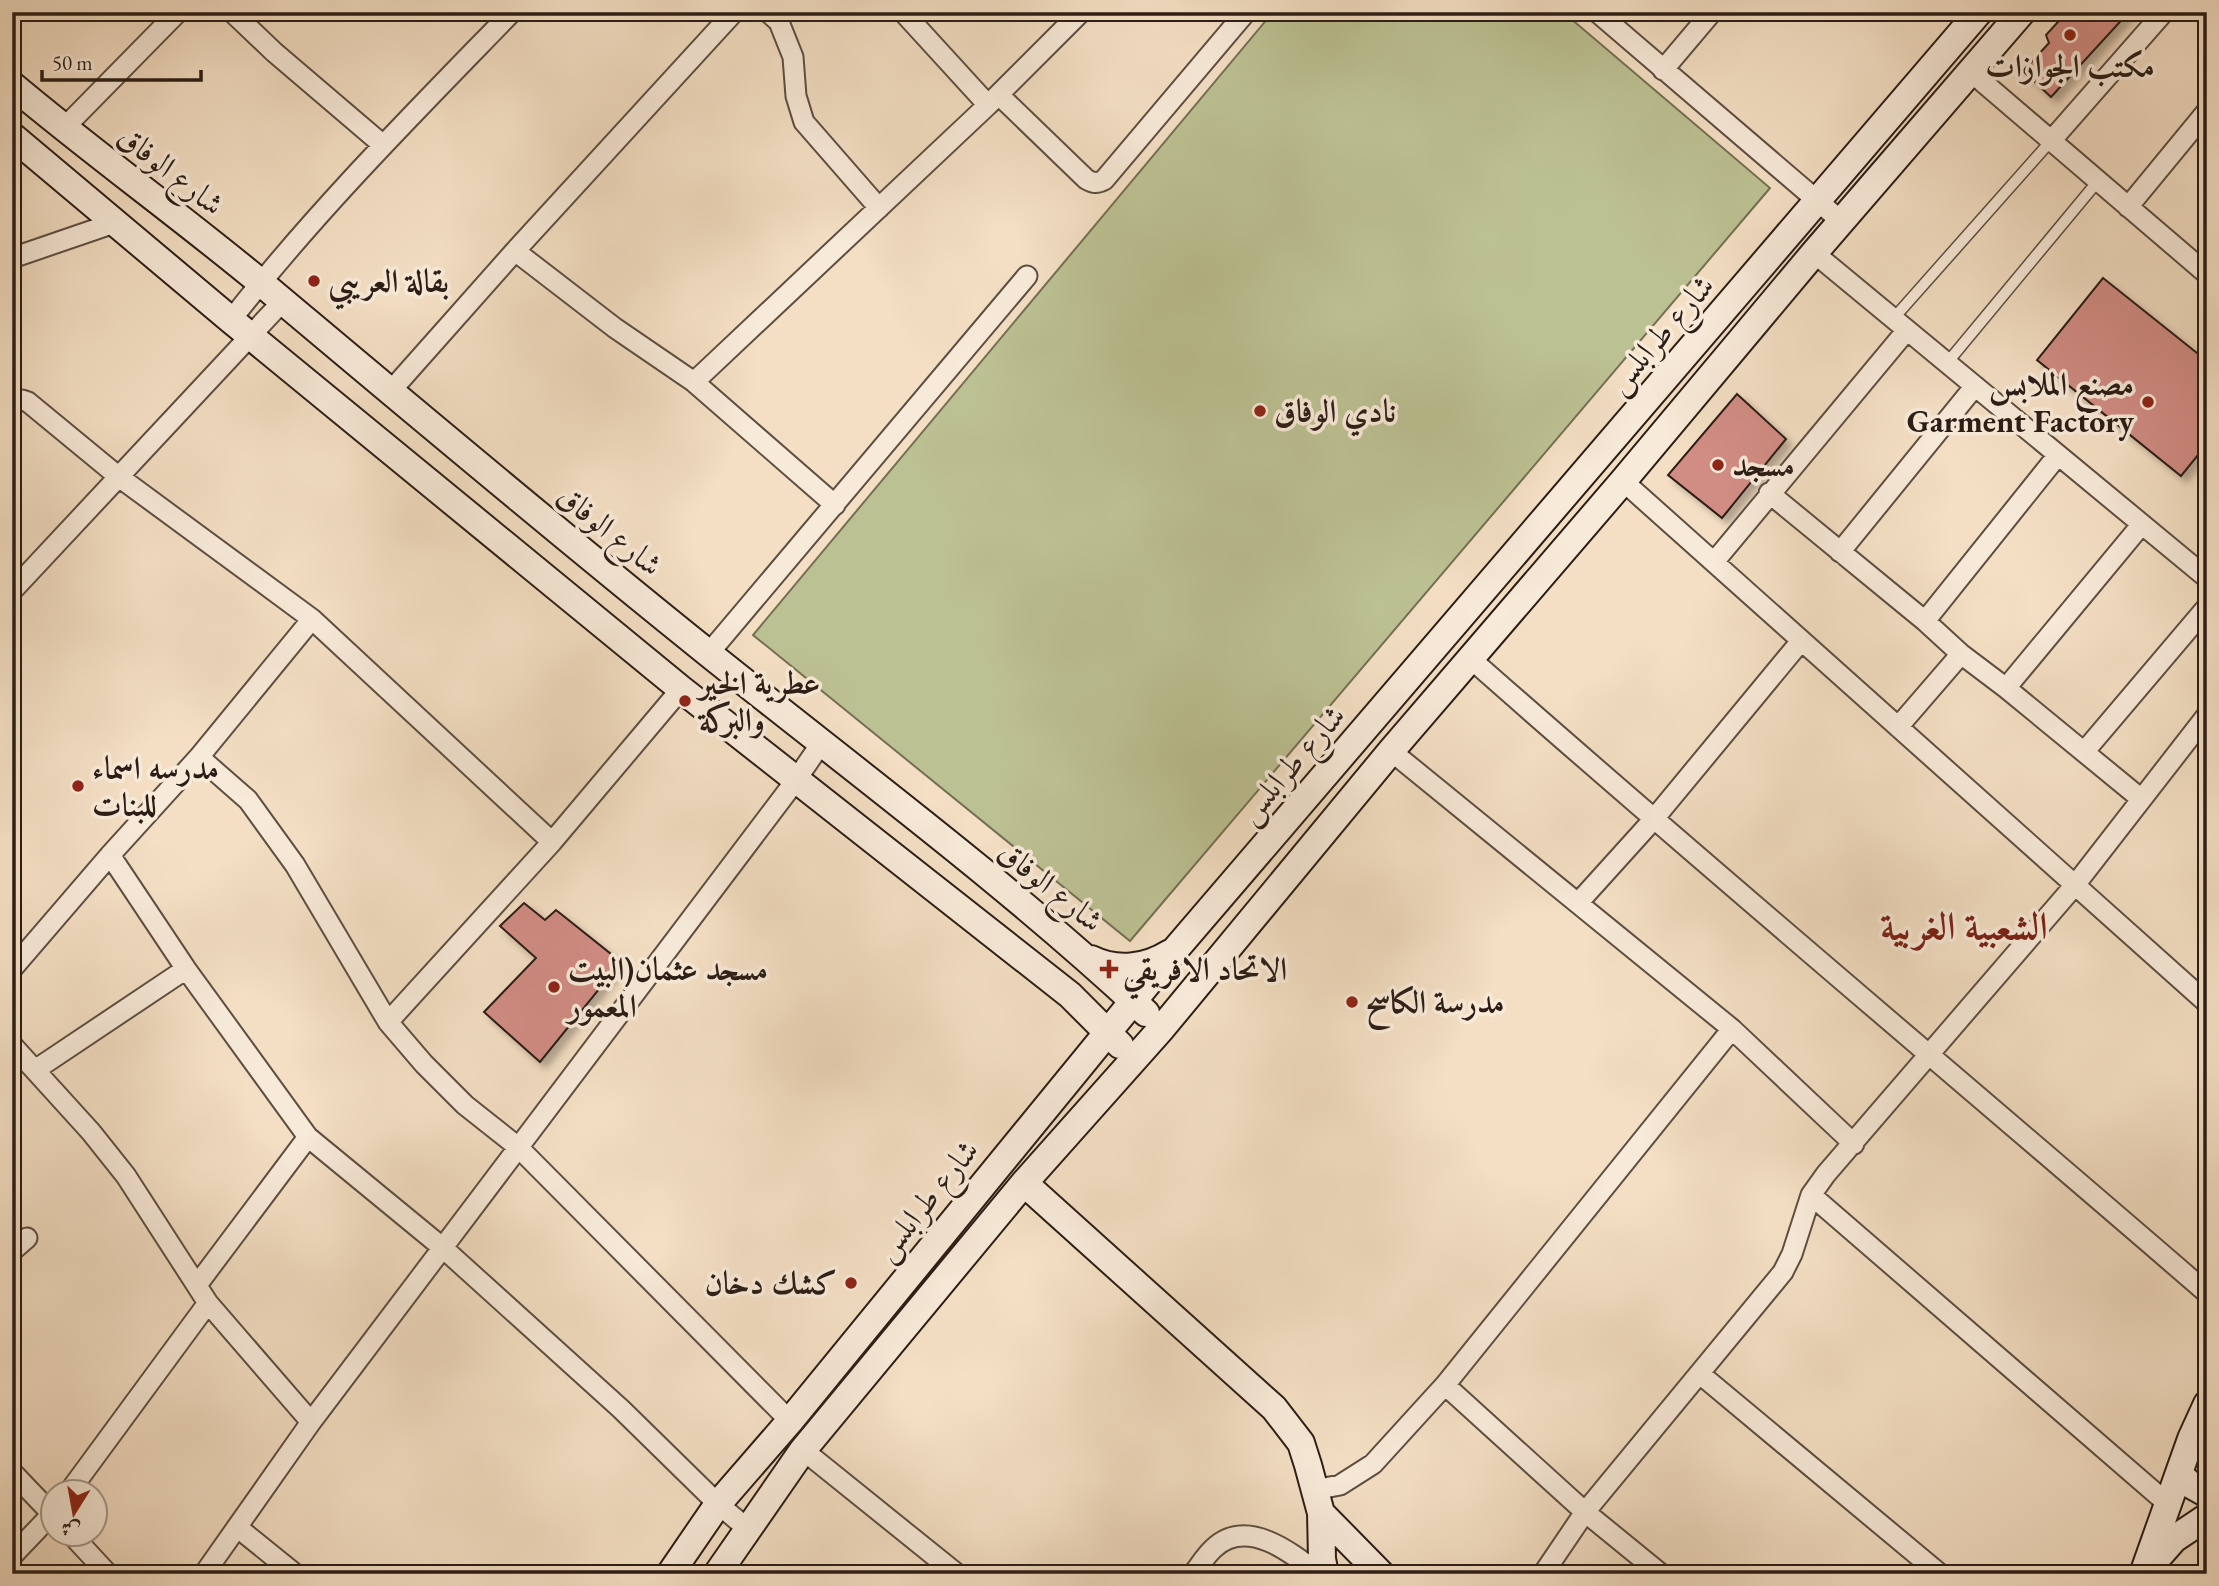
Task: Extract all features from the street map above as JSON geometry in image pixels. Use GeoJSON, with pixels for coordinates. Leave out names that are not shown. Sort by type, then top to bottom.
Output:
{"type":"FeatureCollection","features":[{"type":"Feature","properties":{"kind":"main road","name":"شارع طرابلس"},"geometry":{"type":"LineString","coordinates":[[670,1574],[718,1504],[790,1421],[1175,950],[1979,12]]}},
{"type":"Feature","properties":{"kind":"main road","name":"شارع طرابلس"},"geometry":{"type":"LineString","coordinates":[[717,1574],[803,1450],[1024,1183],[1162,1028],[1391,751],[2022,12]]}},
{"type":"Feature","properties":{"kind":"main road","name":"شارع الوفاق"},"geometry":{"type":"LineString","coordinates":[[12,85],[260,283],[389,393],[1083,955],[1162,1028]]}},
{"type":"Feature","properties":{"kind":"main road"},"geometry":{"type":"LineString","coordinates":[[12,136],[681,689],[1070,995],[1134,1059]]}},
{"type":"Feature","properties":{"kind":"main road"},"geometry":{"type":"LineString","coordinates":[[1083,955],[1098,962],[1130,967],[1146,965],[1175,950]]}},
{"type":"Feature","properties":{"kind":"main road"},"geometry":{"type":"LineString","coordinates":[[1066,1081],[1079,1048],[1080,1030],[1070,995]]}},
{"type":"Feature","properties":{"kind":"main road"},"geometry":{"type":"LineString","coordinates":[[1024,1183],[1274,1408],[1301,1443],[1317,1501],[1325,1574]]}},
{"type":"Feature","properties":{"kind":"main road"},"geometry":{"type":"LineString","coordinates":[[2144,1574],[2179,1474],[2199,1438],[2207,1404]]}},
{"type":"Feature","properties":{"kind":"main road"},"geometry":{"type":"LineString","coordinates":[[2179,1474],[2207,1494]]}},
{"type":"Feature","properties":{"kind":"main road"},"geometry":{"type":"LineString","coordinates":[[1317,1501],[1381,1574]]}},
{"type":"Feature","properties":{"kind":"main road"},"geometry":{"type":"LineString","coordinates":[[2144,1574],[2174,1539],[2207,1517]]}},
{"type":"Feature","properties":{"kind":"street"},"geometry":{"type":"LineString","coordinates":[[232,12],[274,52],[383,145]]}},
{"type":"Feature","properties":{"kind":"street"},"geometry":{"type":"LineString","coordinates":[[12,591],[119,477],[241,328],[260,283],[383,145],[512,12]]}},
{"type":"Feature","properties":{"kind":"street"},"geometry":{"type":"LineString","coordinates":[[389,393],[734,12]]}},
{"type":"Feature","properties":{"kind":"street"},"geometry":{"type":"LineString","coordinates":[[768,12],[779,22],[793,57],[796,96],[804,122],[879,208]]}},
{"type":"Feature","properties":{"kind":"street"},"geometry":{"type":"LineString","coordinates":[[903,12],[994,100],[1092,183],[1104,180],[1246,12]]}},
{"type":"Feature","properties":{"kind":"street"},"geometry":{"type":"LineString","coordinates":[[694,382],[994,100],[1081,12]]}},
{"type":"Feature","properties":{"kind":"street"},"geometry":{"type":"LineString","coordinates":[[1597,12],[1841,221]]}},
{"type":"Feature","properties":{"kind":"street"},"geometry":{"type":"LineString","coordinates":[[1663,70],[1712,12]]}},
{"type":"Feature","properties":{"kind":"street"},"geometry":{"type":"LineString","coordinates":[[2050,142],[2164,12]]}},
{"type":"Feature","properties":{"kind":"street"},"geometry":{"type":"LineString","coordinates":[[64,128],[166,16]]}},
{"type":"Feature","properties":{"kind":"street"},"geometry":{"type":"LineString","coordinates":[[1971,72],[2207,274]]}},
{"type":"Feature","properties":{"kind":"street"},"geometry":{"type":"LineString","coordinates":[[2128,207],[2207,111]]}},
{"type":"Feature","properties":{"kind":"street"},"geometry":{"type":"LineString","coordinates":[[12,258],[117,222]]}},
{"type":"Feature","properties":{"kind":"street"},"geometry":{"type":"LineString","coordinates":[[515,251],[615,328],[694,382],[835,505]]}},
{"type":"Feature","properties":{"kind":"street"},"geometry":{"type":"LineString","coordinates":[[1814,253],[2207,578]]}},
{"type":"Feature","properties":{"kind":"street"},"geometry":{"type":"LineString","coordinates":[[709,653],[1027,275]]}},
{"type":"Feature","properties":{"kind":"street"},"geometry":{"type":"LineString","coordinates":[[241,328],[282,302]]}},
{"type":"Feature","properties":{"kind":"street"},"geometry":{"type":"LineString","coordinates":[[1714,562],[1900,324]]}},
{"type":"Feature","properties":{"kind":"street"},"geometry":{"type":"LineString","coordinates":[[1840,552],[1975,386]]}},
{"type":"Feature","properties":{"kind":"street"},"geometry":{"type":"LineString","coordinates":[[12,401],[29,402],[119,477],[312,619],[552,842]]}},
{"type":"Feature","properties":{"kind":"street"},"geometry":{"type":"LineString","coordinates":[[1925,621],[2058,455]]}},
{"type":"Feature","properties":{"kind":"street"},"geometry":{"type":"LineString","coordinates":[[1623,481],[2207,1003]]}},
{"type":"Feature","properties":{"kind":"street"},"geometry":{"type":"LineString","coordinates":[[1769,493],[1925,621],[1961,654],[2140,798]]}},
{"type":"Feature","properties":{"kind":"street"},"geometry":{"type":"LineString","coordinates":[[2006,688],[2142,524]]}},
{"type":"Feature","properties":{"kind":"street"},"geometry":{"type":"LineString","coordinates":[[2084,752],[2207,607]]}},
{"type":"Feature","properties":{"kind":"street"},"geometry":{"type":"LineString","coordinates":[[12,969],[198,757],[312,619]]}},
{"type":"Feature","properties":{"kind":"street"},"geometry":{"type":"LineString","coordinates":[[1578,903],[1653,820],[1801,641]]}},
{"type":"Feature","properties":{"kind":"street"},"geometry":{"type":"LineString","coordinates":[[1898,727],[1961,654]]}},
{"type":"Feature","properties":{"kind":"street"},"geometry":{"type":"LineString","coordinates":[[1471,659],[1653,820],[2207,1293]]}},
{"type":"Feature","properties":{"kind":"street"},"geometry":{"type":"LineString","coordinates":[[388,1022],[552,842],[681,689]]}},
{"type":"Feature","properties":{"kind":"street"},"geometry":{"type":"LineString","coordinates":[[1543,1574],[1585,1513],[1783,1272],[1793,1255],[1811,1195],[2074,885],[2140,798],[2199,740],[2207,715]]}},
{"type":"Feature","properties":{"kind":"street"},"geometry":{"type":"LineString","coordinates":[[204,1574],[311,1422],[822,742]]}},
{"type":"Feature","properties":{"kind":"street"},"geometry":{"type":"LineString","coordinates":[[1391,751],[1732,1029],[1854,1144]]}},
{"type":"Feature","properties":{"kind":"street"},"geometry":{"type":"LineString","coordinates":[[198,757],[247,800],[295,865],[388,1022],[445,1087],[518,1147],[790,1421]]}},
{"type":"Feature","properties":{"kind":"street"},"geometry":{"type":"LineString","coordinates":[[110,855],[186,970],[308,1137],[443,1248],[621,1409],[718,1504],[748,1529]]}},
{"type":"Feature","properties":{"kind":"street"},"geometry":{"type":"LineString","coordinates":[[34,1070],[186,970]]}},
{"type":"Feature","properties":{"kind":"street"},"geometry":{"type":"LineString","coordinates":[[1317,1501],[1373,1464],[1445,1385],[1732,1029]]}},
{"type":"Feature","properties":{"kind":"street"},"geometry":{"type":"LineString","coordinates":[[12,1045],[91,1132],[126,1176],[208,1303],[311,1422]]}},
{"type":"Feature","properties":{"kind":"street"},"geometry":{"type":"LineString","coordinates":[[197,1285],[308,1137]]}},
{"type":"Feature","properties":{"kind":"street"},"geometry":{"type":"LineString","coordinates":[[1811,1195],[2168,1504]]}},
{"type":"Feature","properties":{"kind":"street"},"geometry":{"type":"LineString","coordinates":[[12,1251],[27,1238]]}},
{"type":"Feature","properties":{"kind":"street"},"geometry":{"type":"LineString","coordinates":[[79,1478],[208,1303]]}},
{"type":"Feature","properties":{"kind":"street"},"geometry":{"type":"LineString","coordinates":[[1700,1374],[1940,1574]]}},
{"type":"Feature","properties":{"kind":"street"},"geometry":{"type":"LineString","coordinates":[[1445,1385],[1585,1513],[1661,1574]]}},
{"type":"Feature","properties":{"kind":"street"},"geometry":{"type":"LineString","coordinates":[[803,1450],[957,1574]]}},
{"type":"Feature","properties":{"kind":"street"},"geometry":{"type":"LineString","coordinates":[[12,1472],[38,1499]]}},
{"type":"Feature","properties":{"kind":"street"},"geometry":{"type":"LineString","coordinates":[[237,1527],[295,1574]]}},
{"type":"Feature","properties":{"kind":"street"},"geometry":{"type":"LineString","coordinates":[[12,1556],[38,1529]]}},
{"type":"Feature","properties":{"kind":"street"},"geometry":{"type":"LineString","coordinates":[[1193,1574],[1215,1547],[1227,1539],[1243,1536],[1262,1538],[1283,1548],[1319,1574]]}},
{"type":"Feature","properties":{"kind":"street"},"geometry":{"type":"LineString","coordinates":[[84,1548],[108,1574]]}},
{"type":"Feature","properties":{"kind":"lane"},"geometry":{"type":"LineString","coordinates":[[1900,324],[2050,142]]}},
{"type":"Feature","properties":{"kind":"lane"},"geometry":{"type":"LineString","coordinates":[[1947,363],[2098,181]]}},
{"type":"Feature","properties":{"kind":"green space","name":"نادي الوفاق"},"geometry":{"type":"Polygon","coordinates":[[[1273,12],[1563,12],[1770,188],[1130,941],[753,635],[1273,12]]]}},
{"type":"Feature","properties":{"kind":"building"},"geometry":{"type":"Polygon","coordinates":[[[2067,12],[2129,12],[2051,97],[2023,71],[2049,43],[2046,35],[2067,12]]]}},
{"type":"Feature","properties":{"kind":"building","name":"مصنع الملابس Garment Factory"},"geometry":{"type":"Polygon","coordinates":[[[2103,278],[2207,361],[2207,444],[2181,476],[2037,360],[2103,278]]]}},
{"type":"Feature","properties":{"kind":"building"},"geometry":{"type":"Polygon","coordinates":[[[1737,394],[1786,439],[1722,518],[1668,475],[1737,394]]]}},
{"type":"Feature","properties":{"kind":"building","name":"مسجد عثمان(البيت المعمور"},"geometry":{"type":"Polygon","coordinates":[[[524,903],[545,920],[556,910],[621,962],[540,1062],[484,1012],[536,958],[500,926],[524,903]]]}},
{"type":"Feature","properties":{"kind":"place","name":"مكتب الجوازات"},"geometry":{"type":"Point","coordinates":[2070,35]}},
{"type":"Feature","properties":{"kind":"place","name":"بقالة العريبي"},"geometry":{"type":"Point","coordinates":[314,281]}},
{"type":"Feature","properties":{"kind":"place","name":"مصنع الملابس Garment Factory"},"geometry":{"type":"Point","coordinates":[2148,402]}},
{"type":"Feature","properties":{"kind":"place","name":"نادي الوفاق"},"geometry":{"type":"Point","coordinates":[1260,411]}},
{"type":"Feature","properties":{"kind":"place","name":"مسجد"},"geometry":{"type":"Point","coordinates":[1718,465]}},
{"type":"Feature","properties":{"kind":"place","name":"عطرية الخير والبركة"},"geometry":{"type":"Point","coordinates":[685,701]}},
{"type":"Feature","properties":{"kind":"place","name":"مدرسه اسماء للبنات"},"geometry":{"type":"Point","coordinates":[78,786]}},
{"type":"Feature","properties":{"kind":"place","name":"الاتحاد الافريقي"},"geometry":{"type":"Point","coordinates":[1109,969]}},
{"type":"Feature","properties":{"kind":"place","name":"مسجد عثمان(البيت المعمور"},"geometry":{"type":"Point","coordinates":[554,987]}},
{"type":"Feature","properties":{"kind":"place","name":"مدرسة الكاسح"},"geometry":{"type":"Point","coordinates":[1352,1002]}},
{"type":"Feature","properties":{"kind":"place","name":"كشك دخان"},"geometry":{"type":"Point","coordinates":[851,1283]}},
{"type":"Feature","properties":{"kind":"district","name":"الشعبية الغربية"},"geometry":{"type":"Point","coordinates":[1964,925]}}]}
